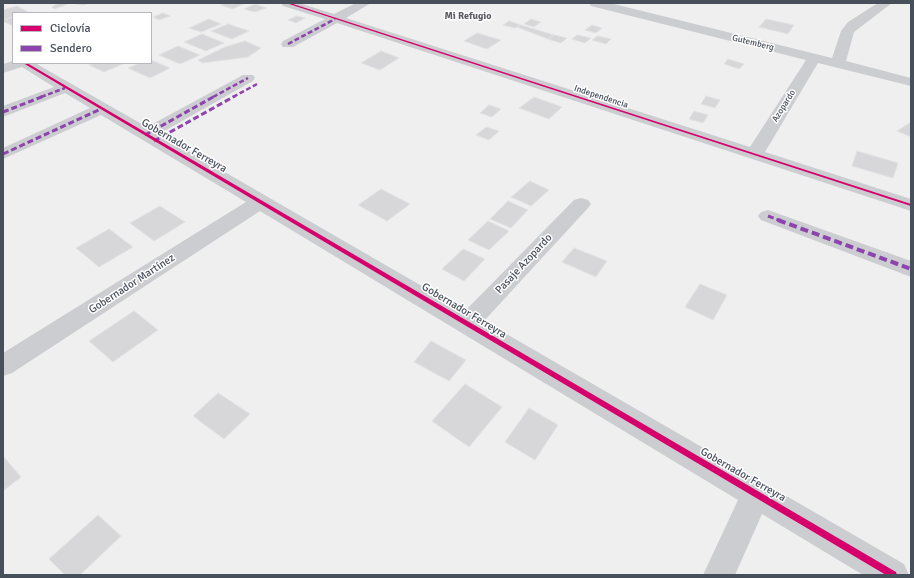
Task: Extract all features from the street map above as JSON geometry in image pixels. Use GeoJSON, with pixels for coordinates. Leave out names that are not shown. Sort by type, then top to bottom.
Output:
{"type":"FeatureCollection","features":[{"type":"Feature","properties":{"kind":"street","name":"Independencia"},"geometry":{"type":"LineString","coordinates":[[287,3],[911,206]]}},
{"type":"Feature","properties":{"kind":"street"},"geometry":{"type":"LineString","coordinates":[[288,44],[366,3]]}},
{"type":"Feature","properties":{"kind":"street","name":"Gutemberg"},"geometry":{"type":"LineString","coordinates":[[595,3],[911,82]]}},
{"type":"Feature","properties":{"kind":"street"},"geometry":{"type":"LineString","coordinates":[[838,64],[848,31],[886,3]]}},
{"type":"Feature","properties":{"kind":"street","name":"Azopardo"},"geometry":{"type":"LineString","coordinates":[[754,155],[814,58]]}},
{"type":"Feature","properties":{"kind":"street"},"geometry":{"type":"LineString","coordinates":[[3,69],[17,64]]}},
{"type":"Feature","properties":{"kind":"street","name":"Gobernador Ferreyra"},"geometry":{"type":"LineString","coordinates":[[26,64],[893,575]]}},
{"type":"Feature","properties":{"kind":"street"},"geometry":{"type":"LineString","coordinates":[[150,138],[253,81]]}},
{"type":"Feature","properties":{"kind":"street"},"geometry":{"type":"LineString","coordinates":[[3,112],[65,88]]}},
{"type":"Feature","properties":{"kind":"street"},"geometry":{"type":"LineString","coordinates":[[3,154],[101,109]]}},
{"type":"Feature","properties":{"kind":"street","name":"Gobernador Martínez"},"geometry":{"type":"LineString","coordinates":[[3,366],[261,201]]}},
{"type":"Feature","properties":{"kind":"street","name":"Pasaje Azopardo"},"geometry":{"type":"LineString","coordinates":[[467,324],[581,204]]}},
{"type":"Feature","properties":{"kind":"street"},"geometry":{"type":"LineString","coordinates":[[768,216],[911,269]]}},
{"type":"Feature","properties":{"kind":"street"},"geometry":{"type":"LineString","coordinates":[[719,575],[756,494]]}},
{"type":"Feature","properties":{"kind":"building"},"geometry":{"type":"Polygon","coordinates":[[[58,3],[71,3],[54,9],[52,7],[58,3]]]}},
{"type":"Feature","properties":{"kind":"building"},"geometry":{"type":"Polygon","coordinates":[[[71,3],[90,3],[83,5],[71,3]]]}},
{"type":"Feature","properties":{"kind":"building"},"geometry":{"type":"Polygon","coordinates":[[[225,3],[245,3],[233,9],[221,5],[225,3]]]}},
{"type":"Feature","properties":{"kind":"building"},"geometry":{"type":"Polygon","coordinates":[[[255,4],[266,8],[255,12],[244,9],[255,4]]]}},
{"type":"Feature","properties":{"kind":"building"},"geometry":{"type":"Polygon","coordinates":[[[17,6],[28,12],[12,12],[12,17],[3,20],[3,10],[17,6]]]}},
{"type":"Feature","properties":{"kind":"building"},"geometry":{"type":"Polygon","coordinates":[[[163,13],[170,16],[159,20],[153,17],[163,13]]]}},
{"type":"Feature","properties":{"kind":"building"},"geometry":{"type":"Polygon","coordinates":[[[297,16],[305,18],[296,23],[288,20],[297,16]]]}},
{"type":"Feature","properties":{"kind":"building"},"geometry":{"type":"Polygon","coordinates":[[[12,17],[12,26],[3,21],[12,17]]]}},
{"type":"Feature","properties":{"kind":"building"},"geometry":{"type":"Polygon","coordinates":[[[209,19],[221,24],[201,32],[189,28],[209,19]]]}},
{"type":"Feature","properties":{"kind":"building"},"geometry":{"type":"Polygon","coordinates":[[[531,19],[541,22],[534,27],[524,24],[531,19]]]}},
{"type":"Feature","properties":{"kind":"building"},"geometry":{"type":"Polygon","coordinates":[[[766,19],[794,25],[788,34],[759,27],[766,19]]]}},
{"type":"Feature","properties":{"kind":"building"},"geometry":{"type":"Polygon","coordinates":[[[509,21],[521,25],[515,28],[503,25],[509,21]]]}},
{"type":"Feature","properties":{"kind":"building"},"geometry":{"type":"Polygon","coordinates":[[[228,24],[249,31],[232,39],[211,31],[228,24]]]}},
{"type":"Feature","properties":{"kind":"building"},"geometry":{"type":"Polygon","coordinates":[[[521,25],[554,35],[548,39],[517,27],[521,25]]]}},
{"type":"Feature","properties":{"kind":"building"},"geometry":{"type":"Polygon","coordinates":[[[592,25],[602,28],[596,33],[585,30],[592,25]]]}},
{"type":"Feature","properties":{"kind":"building"},"geometry":{"type":"Polygon","coordinates":[[[477,33],[501,40],[487,49],[464,41],[477,33]]]}},
{"type":"Feature","properties":{"kind":"building"},"geometry":{"type":"Polygon","coordinates":[[[202,34],[224,43],[206,51],[184,42],[202,34]]]}},
{"type":"Feature","properties":{"kind":"building"},"geometry":{"type":"Polygon","coordinates":[[[554,35],[567,38],[561,43],[548,39],[554,35]]]}},
{"type":"Feature","properties":{"kind":"building"},"geometry":{"type":"Polygon","coordinates":[[[577,35],[591,38],[585,43],[572,39],[577,35]]]}},
{"type":"Feature","properties":{"kind":"building"},"geometry":{"type":"Polygon","coordinates":[[[598,36],[611,39],[606,44],[592,40],[598,36]]]}},
{"type":"Feature","properties":{"kind":"building"},"geometry":{"type":"Polygon","coordinates":[[[245,41],[261,48],[248,57],[202,63],[198,60],[225,47],[245,41]]]}},
{"type":"Feature","properties":{"kind":"building"},"geometry":{"type":"Polygon","coordinates":[[[178,46],[200,55],[180,64],[159,55],[178,46]]]}},
{"type":"Feature","properties":{"kind":"building"},"geometry":{"type":"Polygon","coordinates":[[[381,51],[399,58],[380,70],[361,63],[381,51]]]}},
{"type":"Feature","properties":{"kind":"building"},"geometry":{"type":"Polygon","coordinates":[[[728,59],[744,64],[739,69],[724,64],[728,59]]]}},
{"type":"Feature","properties":{"kind":"building"},"geometry":{"type":"Polygon","coordinates":[[[152,60],[170,68],[150,78],[128,68],[138,64],[152,64],[152,60]]]}},
{"type":"Feature","properties":{"kind":"building"},"geometry":{"type":"Polygon","coordinates":[[[92,64],[123,64],[104,72],[89,65],[92,64]]]}},
{"type":"Feature","properties":{"kind":"building"},"geometry":{"type":"Polygon","coordinates":[[[706,96],[720,100],[715,108],[701,104],[706,96]]]}},
{"type":"Feature","properties":{"kind":"building"},"geometry":{"type":"Polygon","coordinates":[[[534,97],[562,107],[549,119],[519,108],[534,97]]]}},
{"type":"Feature","properties":{"kind":"building"},"geometry":{"type":"Polygon","coordinates":[[[489,105],[501,109],[492,117],[480,113],[489,105]]]}},
{"type":"Feature","properties":{"kind":"building"},"geometry":{"type":"Polygon","coordinates":[[[694,111],[708,115],[703,123],[689,119],[694,111]]]}},
{"type":"Feature","properties":{"kind":"building"},"geometry":{"type":"Polygon","coordinates":[[[911,122],[911,137],[897,131],[911,122]]]}},
{"type":"Feature","properties":{"kind":"building"},"geometry":{"type":"Polygon","coordinates":[[[486,127],[499,131],[489,140],[476,135],[486,127]]]}},
{"type":"Feature","properties":{"kind":"building"},"geometry":{"type":"Polygon","coordinates":[[[857,151],[898,163],[893,178],[852,166],[857,151]]]}},
{"type":"Feature","properties":{"kind":"building"},"geometry":{"type":"Polygon","coordinates":[[[530,181],[549,190],[531,206],[511,197],[530,181]]]}},
{"type":"Feature","properties":{"kind":"building"},"geometry":{"type":"Polygon","coordinates":[[[381,189],[410,204],[387,221],[358,205],[381,189]]]}},
{"type":"Feature","properties":{"kind":"building"},"geometry":{"type":"Polygon","coordinates":[[[508,201],[528,210],[511,228],[490,219],[508,201]]]}},
{"type":"Feature","properties":{"kind":"building"},"geometry":{"type":"Polygon","coordinates":[[[160,206],[185,222],[154,241],[130,223],[160,206]]]}},
{"type":"Feature","properties":{"kind":"building"},"geometry":{"type":"Polygon","coordinates":[[[488,221],[509,231],[489,250],[468,240],[488,221]]]}},
{"type":"Feature","properties":{"kind":"building"},"geometry":{"type":"Polygon","coordinates":[[[109,229],[133,247],[99,267],[76,248],[109,229]]]}},
{"type":"Feature","properties":{"kind":"building"},"geometry":{"type":"Polygon","coordinates":[[[574,248],[607,261],[596,277],[562,262],[574,248]]]}},
{"type":"Feature","properties":{"kind":"building"},"geometry":{"type":"Polygon","coordinates":[[[463,249],[485,259],[464,281],[442,269],[463,249]]]}},
{"type":"Feature","properties":{"kind":"building"},"geometry":{"type":"Polygon","coordinates":[[[700,284],[727,295],[713,320],[685,307],[700,284]]]}},
{"type":"Feature","properties":{"kind":"building"},"geometry":{"type":"Polygon","coordinates":[[[134,311],[158,330],[113,362],[89,341],[134,311]]]}},
{"type":"Feature","properties":{"kind":"building"},"geometry":{"type":"Polygon","coordinates":[[[431,341],[466,360],[449,381],[414,362],[431,341]]]}},
{"type":"Feature","properties":{"kind":"building"},"geometry":{"type":"Polygon","coordinates":[[[465,384],[502,407],[469,447],[432,421],[465,384]]]}},
{"type":"Feature","properties":{"kind":"building"},"geometry":{"type":"Polygon","coordinates":[[[218,393],[250,414],[224,439],[193,416],[218,393]]]}},
{"type":"Feature","properties":{"kind":"building"},"geometry":{"type":"Polygon","coordinates":[[[529,408],[558,425],[535,460],[505,442],[529,408]]]}},
{"type":"Feature","properties":{"kind":"building"},"geometry":{"type":"Polygon","coordinates":[[[3,456],[21,477],[3,491],[3,456]]]}},
{"type":"Feature","properties":{"kind":"building"},"geometry":{"type":"Polygon","coordinates":[[[98,515],[121,536],[80,575],[65,575],[49,559],[98,515]]]}},
{"type":"Feature","properties":{"kind":"marked path"},"geometry":{"type":"LineString","coordinates":[[288,44],[335,19]]}},
{"type":"Feature","properties":{"kind":"marked path"},"geometry":{"type":"LineString","coordinates":[[145,135],[248,78]]}},
{"type":"Feature","properties":{"kind":"marked path"},"geometry":{"type":"LineString","coordinates":[[154,141],[257,84]]}},
{"type":"Feature","properties":{"kind":"marked path"},"geometry":{"type":"LineString","coordinates":[[3,112],[65,88]]}},
{"type":"Feature","properties":{"kind":"marked path"},"geometry":{"type":"LineString","coordinates":[[3,154],[101,109]]}},
{"type":"Feature","properties":{"kind":"marked path"},"geometry":{"type":"LineString","coordinates":[[768,216],[911,269]]}},
{"type":"Feature","properties":{"kind":"cycle path"},"geometry":{"type":"LineString","coordinates":[[287,3],[911,205]]}},
{"type":"Feature","properties":{"kind":"cycle path"},"geometry":{"type":"LineString","coordinates":[[27,64],[893,575]]}},
{"type":"Feature","properties":{"kind":"district","name":"Mi Refugio"},"geometry":{"type":"Point","coordinates":[468,16]}}]}
